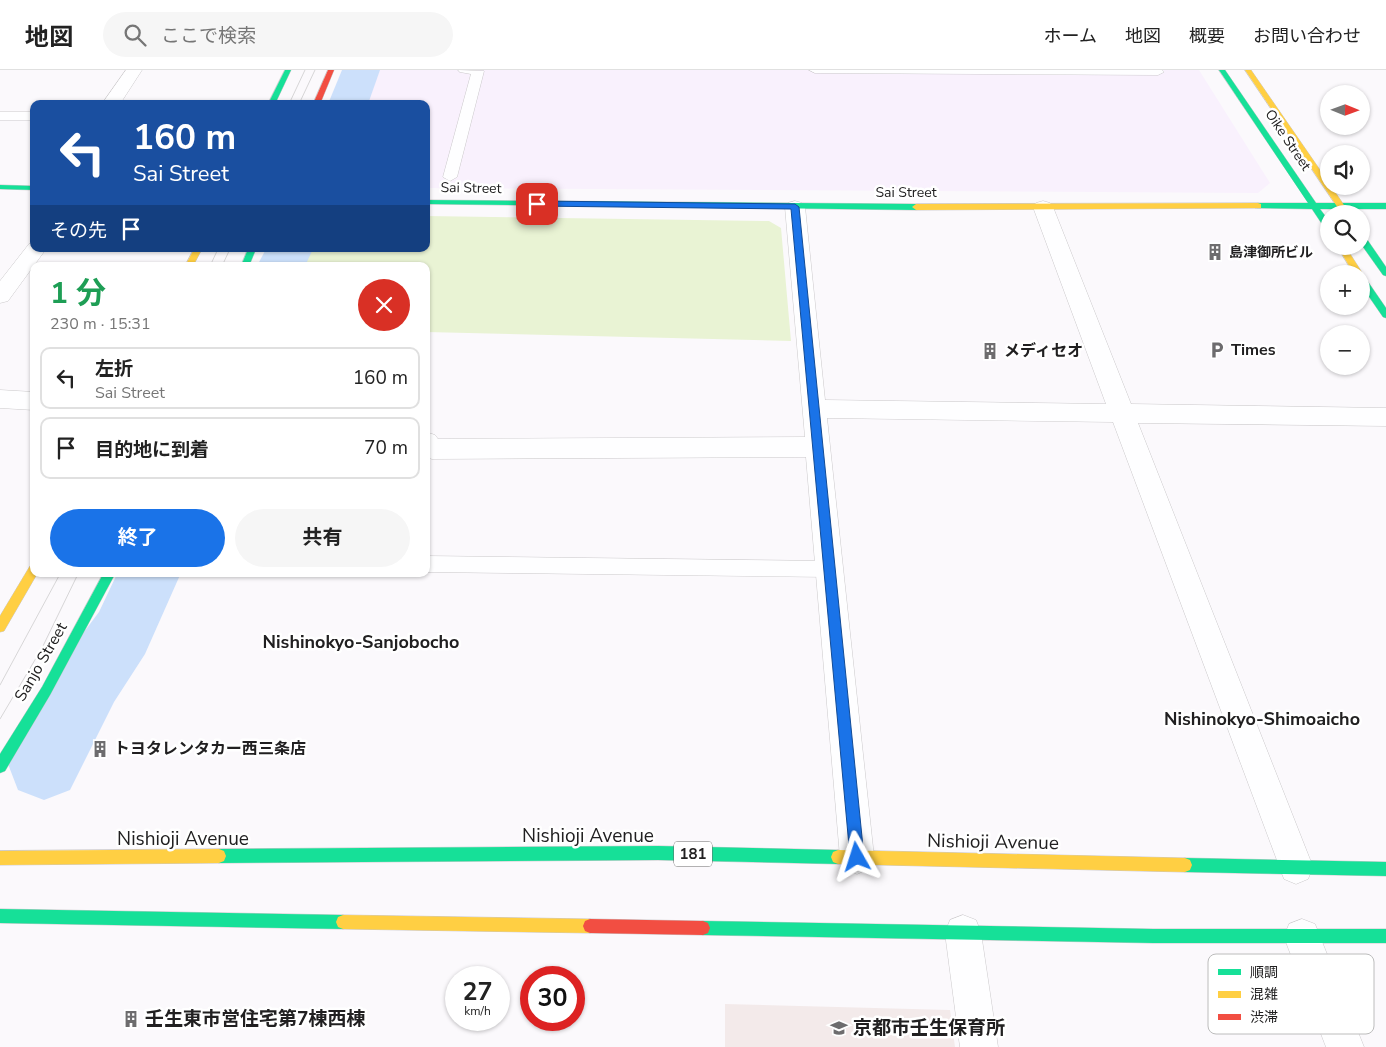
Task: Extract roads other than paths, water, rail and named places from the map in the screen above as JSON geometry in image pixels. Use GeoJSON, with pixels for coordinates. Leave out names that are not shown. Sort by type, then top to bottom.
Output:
{"type":"FeatureCollection","features":[{"type":"Feature","properties":{"kind":"main road"},"geometry":{"type":"LineString","coordinates":[[273,100],[288,70]]}},
{"type":"Feature","properties":{"kind":"main road"},"geometry":{"type":"LineString","coordinates":[[318,100],[330,70]]}},
{"type":"Feature","properties":{"kind":"main road","name":"Oike Street"},"geometry":{"type":"LineString","coordinates":[[1222,70],[1320,215]]}},
{"type":"Feature","properties":{"kind":"main road","name":"Oike Street"},"geometry":{"type":"LineString","coordinates":[[1248,70],[1340,205]]}},
{"type":"Feature","properties":{"kind":"main road"},"geometry":{"type":"LineString","coordinates":[[0,187],[30,188]]}},
{"type":"Feature","properties":{"kind":"main road","name":"Sai Street"},"geometry":{"type":"LineString","coordinates":[[430,202],[795,207],[1320,207]]}},
{"type":"Feature","properties":{"kind":"main road","name":"Sai Street"},"geometry":{"type":"LineString","coordinates":[[1370,207],[1386,206]]}},
{"type":"Feature","properties":{"kind":"main road"},"geometry":{"type":"LineString","coordinates":[[1370,250],[1386,273]]}},
{"type":"Feature","properties":{"kind":"main road"},"geometry":{"type":"LineString","coordinates":[[1370,291],[1386,315]]}},
{"type":"Feature","properties":{"kind":"main road"},"geometry":{"type":"LineString","coordinates":[[0,627],[30,576]]}},
{"type":"Feature","properties":{"kind":"main road","name":"Sanjo Street"},"geometry":{"type":"LineString","coordinates":[[0,766],[46,691],[107,577]]}},
{"type":"Feature","properties":{"kind":"main road","name":"Nishioji Avenue"},"geometry":{"type":"LineString","coordinates":[[0,858],[658,853],[1386,869]]}},
{"type":"Feature","properties":{"kind":"main road"},"geometry":{"type":"LineString","coordinates":[[0,916],[963,933],[1302,937],[1386,936]]}},
{"type":"Feature","properties":{"kind":"street"},"geometry":{"type":"LineString","coordinates":[[114,100],[134,70]]}},
{"type":"Feature","properties":{"kind":"street"},"geometry":{"type":"LineString","coordinates":[[1043,206],[1296,867]]}},
{"type":"Feature","properties":{"kind":"street"},"geometry":{"type":"LineString","coordinates":[[795,207],[857,857]]}},
{"type":"Feature","properties":{"kind":"street"},"geometry":{"type":"LineString","coordinates":[[0,296],[34,252]]}},
{"type":"Feature","properties":{"kind":"street"},"geometry":{"type":"LineString","coordinates":[[0,399],[30,401]]}},
{"type":"Feature","properties":{"kind":"street"},"geometry":{"type":"LineString","coordinates":[[814,408],[1386,417]]}},
{"type":"Feature","properties":{"kind":"street"},"geometry":{"type":"LineString","coordinates":[[430,447],[432,449],[818,447]]}},
{"type":"Feature","properties":{"kind":"street"},"geometry":{"type":"LineString","coordinates":[[963,933],[979,1047]]}},
{"type":"Feature","properties":{"kind":"street"},"geometry":{"type":"LineString","coordinates":[[1302,937],[1309,954]]}},
{"type":"Feature","properties":{"kind":"street"},"geometry":{"type":"LineString","coordinates":[[1340,1034],[1345,1047]]}},
{"type":"Feature","properties":{"kind":"lane"},"geometry":{"type":"LineString","coordinates":[[450,177],[478,71],[464,70]]}},
{"type":"Feature","properties":{"kind":"lane"},"geometry":{"type":"LineString","coordinates":[[815,70],[1158,72]]}},
{"type":"Feature","properties":{"kind":"lane"},"geometry":{"type":"LineString","coordinates":[[0,116],[30,116]]}},
{"type":"Feature","properties":{"kind":"lane"},"geometry":{"type":"LineString","coordinates":[[430,564],[830,569]]}},
{"type":"Feature","properties":{"kind":"waterway"},"geometry":{"type":"LineString","coordinates":[[350,100],[361,70]]}},
{"type":"Feature","properties":{"kind":"waterway"},"geometry":{"type":"LineString","coordinates":[[283,262],[288,252]]}},
{"type":"Feature","properties":{"kind":"waterway"},"geometry":{"type":"LineString","coordinates":[[44,764],[90,679],[122,633],[147,577]]}},
{"type":"Feature","properties":{"kind":"tram line"},"geometry":{"type":"LineString","coordinates":[[291,100],[305,70]]}},
{"type":"Feature","properties":{"kind":"tram line"},"geometry":{"type":"LineString","coordinates":[[301,100],[315,70]]}},
{"type":"Feature","properties":{"kind":"tram line"},"geometry":{"type":"LineString","coordinates":[[212,262],[217,252]]}},
{"type":"Feature","properties":{"kind":"tram line"},"geometry":{"type":"LineString","coordinates":[[224,262],[229,252]]}},
{"type":"Feature","properties":{"kind":"tram line"},"geometry":{"type":"LineString","coordinates":[[0,685],[58,577]]}},
{"type":"Feature","properties":{"kind":"tram line"},"geometry":{"type":"LineString","coordinates":[[0,719],[42,648],[77,577]]}},
{"type":"Feature","properties":{"kind":"place","name":"島津御所ビル"},"geometry":{"type":"Point","coordinates":[1215,252]}},
{"type":"Feature","properties":{"kind":"place","name":"Times"},"geometry":{"type":"Point","coordinates":[1217,350]}},
{"type":"Feature","properties":{"kind":"place","name":"メディセオ"},"geometry":{"type":"Point","coordinates":[990,351]}},
{"type":"Feature","properties":{"kind":"place","name":"トヨタレンタカー西三条店"},"geometry":{"type":"Point","coordinates":[100,749]}},
{"type":"Feature","properties":{"kind":"place","name":"壬生東市営住宅第7棟西棟"},"geometry":{"type":"Point","coordinates":[131,1019]}},
{"type":"Feature","properties":{"kind":"place","name":"京都市壬生保育所"},"geometry":{"type":"Point","coordinates":[839,1028]}},
{"type":"Feature","properties":{"kind":"district","name":"Nishinokyo-Sanjobocho"},"geometry":{"type":"Point","coordinates":[361,642]}},
{"type":"Feature","properties":{"kind":"district","name":"Nishinokyo-Shimoaicho"},"geometry":{"type":"Point","coordinates":[1262,719]}}]}
